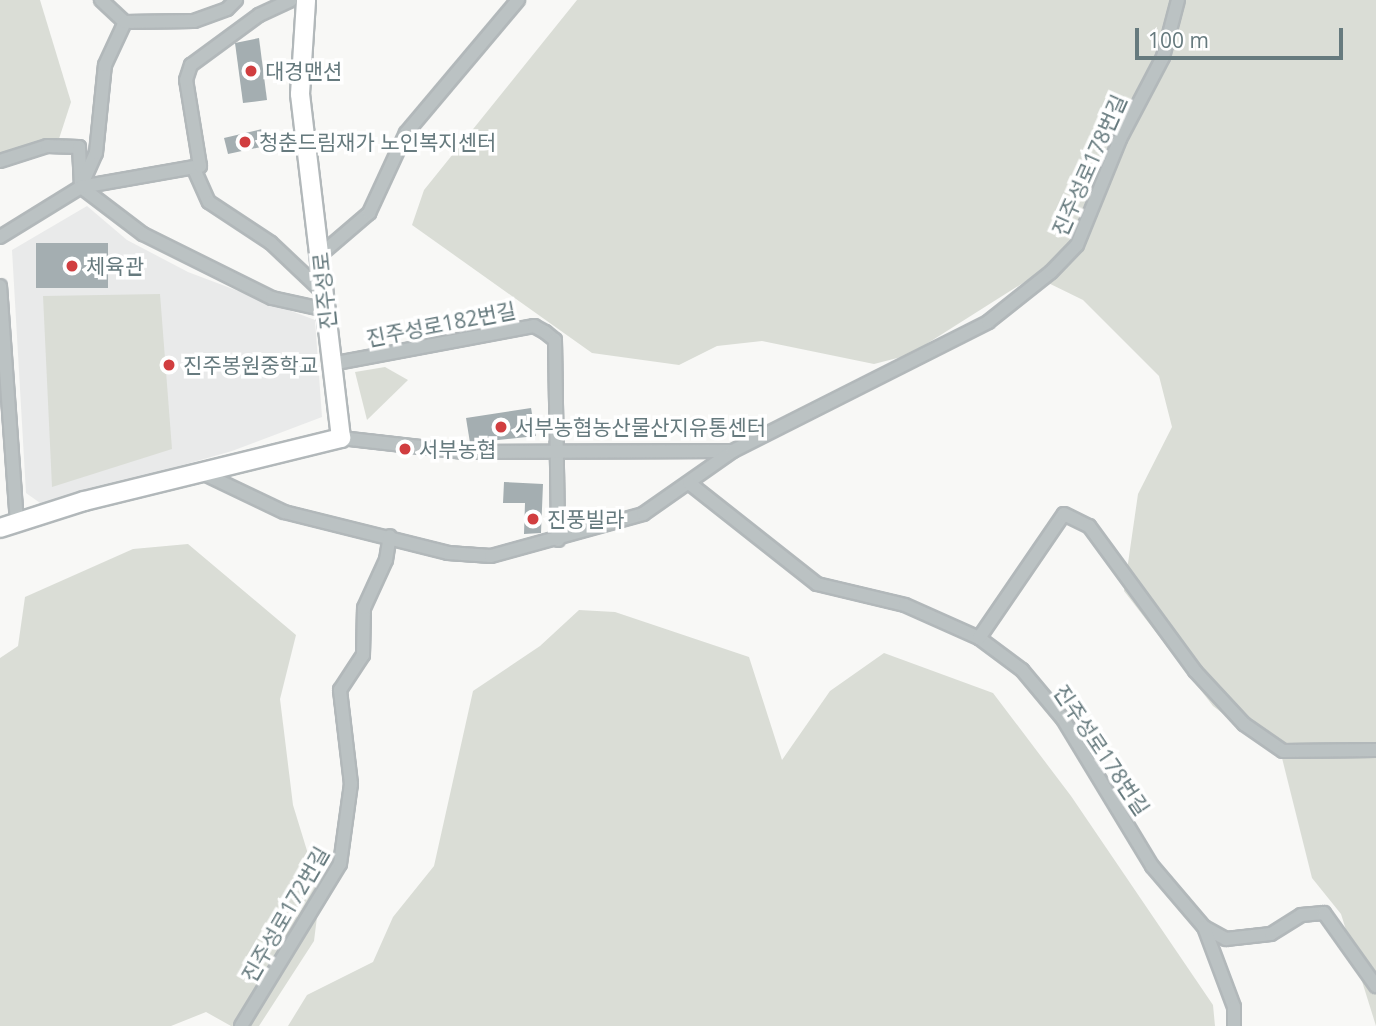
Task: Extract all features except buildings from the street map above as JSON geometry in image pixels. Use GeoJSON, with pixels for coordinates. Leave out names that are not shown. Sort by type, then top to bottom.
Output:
{"type":"FeatureCollection","features":[{"type":"Feature","properties":{"kind":"main road","name":"진주성로"},"geometry":{"type":"LineString","coordinates":[[306,0],[300,94],[341,438]]}},
{"type":"Feature","properties":{"kind":"main road"},"geometry":{"type":"LineString","coordinates":[[9,526],[198,471],[341,438]]}},
{"type":"Feature","properties":{"kind":"street"},"geometry":{"type":"LineString","coordinates":[[100,0],[124,22],[194,21],[227,9],[236,0]]}},
{"type":"Feature","properties":{"kind":"street"},"geometry":{"type":"LineString","coordinates":[[0,237],[81,187],[200,166],[186,80],[191,65],[259,15],[291,0]]}},
{"type":"Feature","properties":{"kind":"street"},"geometry":{"type":"LineString","coordinates":[[320,255],[369,213],[406,133],[518,0]]}},
{"type":"Feature","properties":{"kind":"street","name":"진주성로178번길"},"geometry":{"type":"LineString","coordinates":[[390,536],[448,553],[491,556],[558,540],[643,514],[733,451],[988,322],[1077,245],[1120,139],[1163,57],[1178,0]]}},
{"type":"Feature","properties":{"kind":"street"},"geometry":{"type":"LineString","coordinates":[[81,187],[96,153],[105,65],[124,22]]}},
{"type":"Feature","properties":{"kind":"street"},"geometry":{"type":"LineString","coordinates":[[0,161],[68,144],[79,148],[81,187],[143,234],[204,268],[272,298],[326,302]]}},
{"type":"Feature","properties":{"kind":"street"},"geometry":{"type":"LineString","coordinates":[[194,169],[209,202],[256,231],[326,302]]}},
{"type":"Feature","properties":{"kind":"street"},"geometry":{"type":"LineString","coordinates":[[0,286],[9,526]]}},
{"type":"Feature","properties":{"kind":"street","name":"진주성로182번길"},"geometry":{"type":"LineString","coordinates":[[331,364],[534,326],[555,340],[555,454]]}},
{"type":"Feature","properties":{"kind":"street","name":"진주성로178번길"},"geometry":{"type":"LineString","coordinates":[[341,438],[464,452],[555,454],[733,451]]}},
{"type":"Feature","properties":{"kind":"street"},"geometry":{"type":"LineString","coordinates":[[555,454],[558,540]]}},
{"type":"Feature","properties":{"kind":"street"},"geometry":{"type":"LineString","coordinates":[[198,471],[284,512],[390,536]]}},
{"type":"Feature","properties":{"kind":"street","name":"진주성로178번길"},"geometry":{"type":"LineString","coordinates":[[688,483],[817,584],[905,605],[979,638],[1022,670],[1063,719],[1152,866],[1204,927],[1234,1007],[1234,1026]]}},
{"type":"Feature","properties":{"kind":"street"},"geometry":{"type":"LineString","coordinates":[[979,638],[1064,514],[1089,526],[1195,671],[1244,724],[1283,751],[1376,750]]}},
{"type":"Feature","properties":{"kind":"street","name":"진주성로172번길"},"geometry":{"type":"LineString","coordinates":[[241,1026],[340,864],[351,784],[340,690],[363,655],[364,608],[386,560],[390,536]]}},
{"type":"Feature","properties":{"kind":"street"},"geometry":{"type":"LineString","coordinates":[[1204,927],[1226,939],[1271,934],[1301,915],[1324,913],[1376,986]]}},
{"type":"Feature","properties":{"kind":"shaded area"},"geometry":{"type":"Polygon","coordinates":[[[0,0],[40,0],[71,102],[56,148],[0,158],[0,0]]]}},
{"type":"Feature","properties":{"kind":"shaded area"},"geometry":{"type":"Polygon","coordinates":[[[577,0],[1376,0],[1376,1026],[1341,914],[1312,878],[1282,758],[1213,706],[1124,591],[1138,494],[1172,427],[1159,376],[1083,300],[1034,276],[909,355],[874,364],[762,341],[717,346],[679,365],[592,353],[412,225],[424,190],[577,0]]]}},
{"type":"Feature","properties":{"kind":"shaded area","name":"진주봉원중학교"},"geometry":{"type":"Polygon","coordinates":[[[87,206],[127,240],[188,272],[315,320],[322,417],[232,451],[43,505],[26,493],[12,250],[87,206]]]}},
{"type":"Feature","properties":{"kind":"shaded area"},"geometry":{"type":"Polygon","coordinates":[[[160,294],[172,449],[52,487],[43,296],[160,294]]]}},
{"type":"Feature","properties":{"kind":"shaded area"},"geometry":{"type":"Polygon","coordinates":[[[385,367],[408,380],[367,420],[355,372],[385,367]]]}},
{"type":"Feature","properties":{"kind":"shaded area"},"geometry":{"type":"Polygon","coordinates":[[[188,544],[296,635],[280,699],[293,805],[320,893],[314,941],[259,1026],[231,1026],[206,1012],[171,1026],[0,1026],[0,658],[18,646],[25,597],[133,549],[188,544]]]}},
{"type":"Feature","properties":{"kind":"shaded area"},"geometry":{"type":"Polygon","coordinates":[[[579,610],[615,612],[749,657],[782,760],[830,691],[884,653],[993,693],[1071,796],[1213,1005],[1215,1026],[288,1026],[307,995],[373,962],[393,917],[434,866],[473,691],[540,646],[579,610]]]}},
{"type":"Feature","properties":{"kind":"place","name":"대경맨션"},"geometry":{"type":"Point","coordinates":[251,71]}},
{"type":"Feature","properties":{"kind":"place","name":"청춘드림재가 노인복지센터"},"geometry":{"type":"Point","coordinates":[245,142]}},
{"type":"Feature","properties":{"kind":"place","name":"체육관"},"geometry":{"type":"Point","coordinates":[72,266]}},
{"type":"Feature","properties":{"kind":"place","name":"진주봉원중학교"},"geometry":{"type":"Point","coordinates":[169,365]}},
{"type":"Feature","properties":{"kind":"place","name":"서부농협농산물산지유통센터"},"geometry":{"type":"Point","coordinates":[501,427]}},
{"type":"Feature","properties":{"kind":"place","name":"서부농협"},"geometry":{"type":"Point","coordinates":[405,449]}},
{"type":"Feature","properties":{"kind":"place","name":"진풍빌라"},"geometry":{"type":"Point","coordinates":[533,519]}}]}
